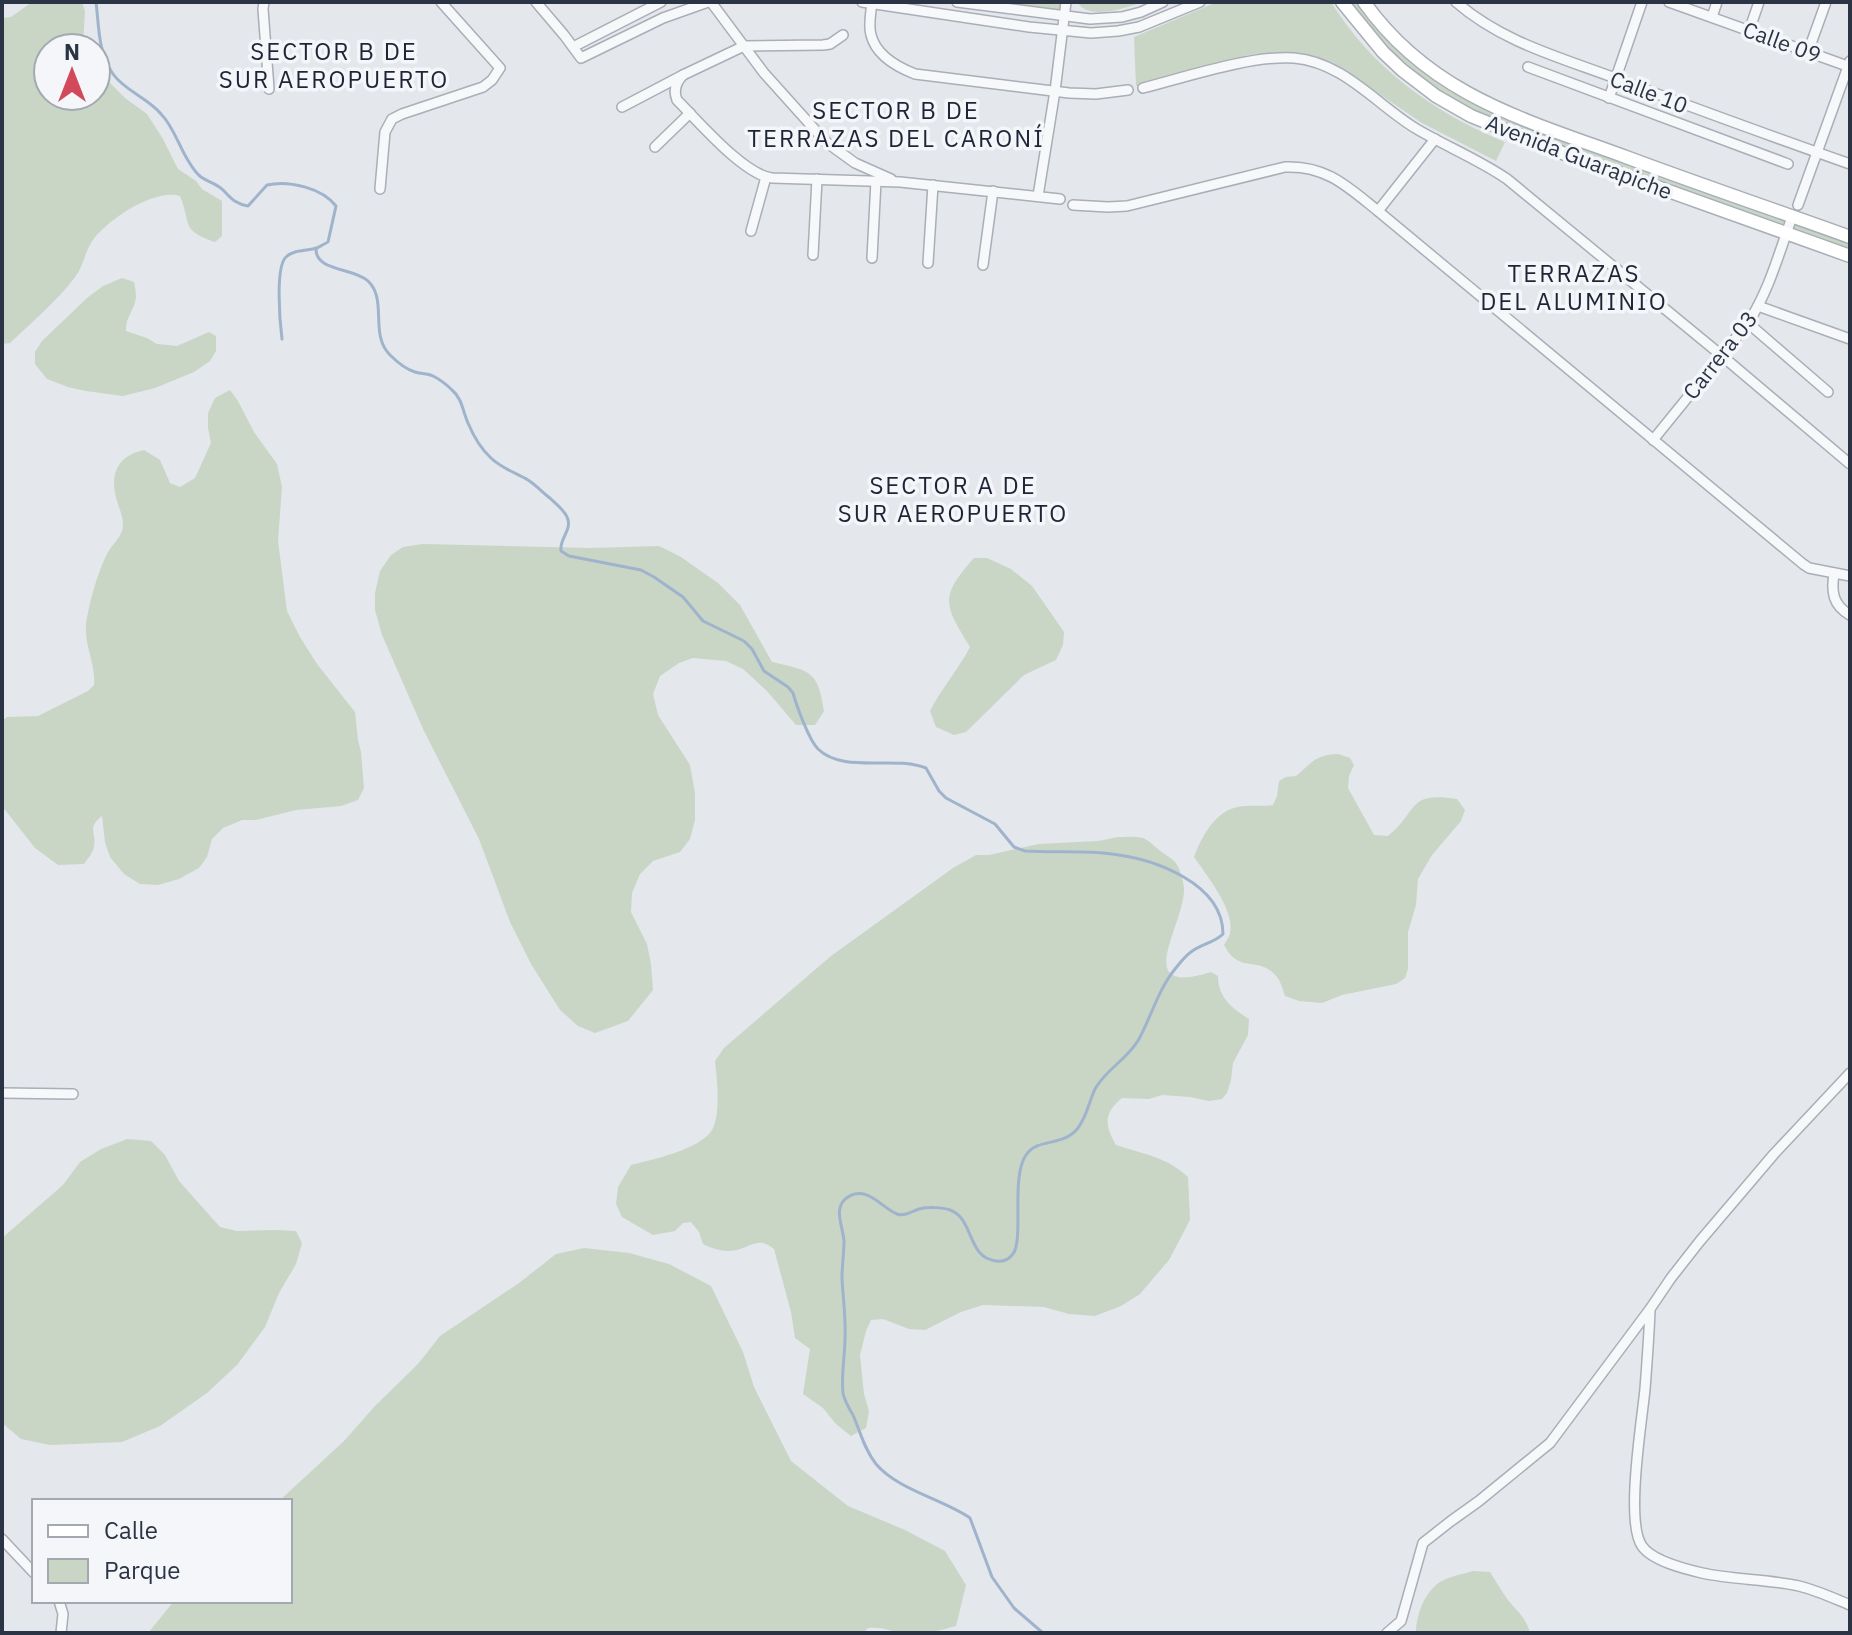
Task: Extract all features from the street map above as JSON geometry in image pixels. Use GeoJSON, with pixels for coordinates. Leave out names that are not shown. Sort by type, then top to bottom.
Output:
{"type":"FeatureCollection","features":[{"type":"Feature","properties":{"kind":"street"},"geometry":{"type":"LineString","coordinates":[[264,2],[269,89]]}},
{"type":"Feature","properties":{"kind":"street"},"geometry":{"type":"LineString","coordinates":[[380,189],[385,132],[392,119],[483,87],[500,68],[441,2]]}},
{"type":"Feature","properties":{"kind":"street"},"geometry":{"type":"LineString","coordinates":[[536,2],[581,58],[663,18],[710,2],[791,105],[826,142],[855,163],[900,182]]}},
{"type":"Feature","properties":{"kind":"street"},"geometry":{"type":"LineString","coordinates":[[573,47],[661,2]]}},
{"type":"Feature","properties":{"kind":"street"},"geometry":{"type":"LineString","coordinates":[[957,2],[1090,19],[1122,17],[1163,2]]}},
{"type":"Feature","properties":{"kind":"street"},"geometry":{"type":"LineString","coordinates":[[1038,196],[1066,2]]}},
{"type":"Feature","properties":{"kind":"street"},"geometry":{"type":"LineString","coordinates":[[1128,90],[1096,94],[1055,91],[915,74],[890,61],[874,42],[869,3],[1091,33],[1129,29],[1200,2]]}},
{"type":"Feature","properties":{"kind":"street","name":"Avenida Guarapiche"},"geometry":{"type":"LineString","coordinates":[[1342,2],[1374,42],[1402,70],[1462,111],[1565,154],[1850,256]]}},
{"type":"Feature","properties":{"kind":"street","name":"Avenida Guarapiche"},"geometry":{"type":"LineString","coordinates":[[1364,2],[1425,66],[1478,100],[1850,237]]}},
{"type":"Feature","properties":{"kind":"street","name":"Calle 10"},"geometry":{"type":"LineString","coordinates":[[1456,2],[1482,23],[1517,42],[1714,117],[1850,164]]}},
{"type":"Feature","properties":{"kind":"street"},"geometry":{"type":"LineString","coordinates":[[1609,98],[1642,2]]}},
{"type":"Feature","properties":{"kind":"street","name":"Calle 09"},"geometry":{"type":"LineString","coordinates":[[1669,2],[1849,64]]}},
{"type":"Feature","properties":{"kind":"street"},"geometry":{"type":"LineString","coordinates":[[1712,17],[1717,2]]}},
{"type":"Feature","properties":{"kind":"street"},"geometry":{"type":"LineString","coordinates":[[1749,31],[1759,2]]}},
{"type":"Feature","properties":{"kind":"street"},"geometry":{"type":"LineString","coordinates":[[1808,52],[1826,2]]}},
{"type":"Feature","properties":{"kind":"street"},"geometry":{"type":"LineString","coordinates":[[622,107],[744,46],[823,45],[843,35]]}},
{"type":"Feature","properties":{"kind":"street"},"geometry":{"type":"LineString","coordinates":[[1143,88],[1255,61],[1296,58],[1336,72],[1403,120],[1507,179],[1849,460]]}},
{"type":"Feature","properties":{"kind":"street"},"geometry":{"type":"LineString","coordinates":[[1798,205],[1849,64]]}},
{"type":"Feature","properties":{"kind":"street"},"geometry":{"type":"LineString","coordinates":[[1528,67],[1788,164]]}},
{"type":"Feature","properties":{"kind":"street"},"geometry":{"type":"LineString","coordinates":[[683,75],[676,85],[675,96],[741,162],[766,177],[900,182],[1060,199]]}},
{"type":"Feature","properties":{"kind":"street"},"geometry":{"type":"LineString","coordinates":[[655,147],[690,113]]}},
{"type":"Feature","properties":{"kind":"street"},"geometry":{"type":"LineString","coordinates":[[1707,134],[1714,117]]}},
{"type":"Feature","properties":{"kind":"street"},"geometry":{"type":"LineString","coordinates":[[1378,211],[1435,139]]}},
{"type":"Feature","properties":{"kind":"street"},"geometry":{"type":"LineString","coordinates":[[1073,205],[1127,206],[1271,170],[1296,167],[1329,175],[1378,211],[1803,564],[1850,576]]}},
{"type":"Feature","properties":{"kind":"street"},"geometry":{"type":"LineString","coordinates":[[751,231],[766,177]]}},
{"type":"Feature","properties":{"kind":"street"},"geometry":{"type":"LineString","coordinates":[[813,255],[817,179]]}},
{"type":"Feature","properties":{"kind":"street"},"geometry":{"type":"LineString","coordinates":[[872,258],[876,181]]}},
{"type":"Feature","properties":{"kind":"street"},"geometry":{"type":"LineString","coordinates":[[928,263],[933,185]]}},
{"type":"Feature","properties":{"kind":"street"},"geometry":{"type":"LineString","coordinates":[[983,265],[993,191]]}},
{"type":"Feature","properties":{"kind":"street","name":"Carrera 03"},"geometry":{"type":"LineString","coordinates":[[1653,440],[1748,323],[1768,285],[1792,217]]}},
{"type":"Feature","properties":{"kind":"street"},"geometry":{"type":"LineString","coordinates":[[1758,306],[1850,339]]}},
{"type":"Feature","properties":{"kind":"street"},"geometry":{"type":"LineString","coordinates":[[1748,323],[1828,392]]}},
{"type":"Feature","properties":{"kind":"street"},"geometry":{"type":"LineString","coordinates":[[1834,574],[1835,601],[1850,615]]}},
{"type":"Feature","properties":{"kind":"street"},"geometry":{"type":"LineString","coordinates":[[1387,1633],[1401,1621],[1423,1543],[1550,1443],[1671,1278],[1764,1165],[1850,1073]]}},
{"type":"Feature","properties":{"kind":"street"},"geometry":{"type":"LineString","coordinates":[[2,1093],[73,1094]]}},
{"type":"Feature","properties":{"kind":"street"},"geometry":{"type":"LineString","coordinates":[[1650,1309],[1635,1493],[1636,1526],[1642,1546],[1662,1560],[1682,1567],[1798,1586],[1850,1605]]}},
{"type":"Feature","properties":{"kind":"street"},"geometry":{"type":"LineString","coordinates":[[2,1539],[32,1571]]}},
{"type":"Feature","properties":{"kind":"street"},"geometry":{"type":"LineString","coordinates":[[60,1603],[63,1614],[61,1633]]}},
{"type":"Feature","properties":{"kind":"green space"},"geometry":{"type":"Polygon","coordinates":[[[32,2],[82,2],[85,11],[84,32],[32,32],[32,112],[112,112],[112,85],[147,114],[178,169],[222,201],[222,236],[215,242],[196,234],[189,225],[180,196],[158,196],[146,200],[112,221],[95,237],[78,273],[68,286],[10,343],[2,344],[2,18],[11,17],[32,2]]]}},
{"type":"Feature","properties":{"kind":"green space"},"geometry":{"type":"Polygon","coordinates":[[[960,2],[1066,2],[1066,17],[960,2]]]}},
{"type":"Feature","properties":{"kind":"green space"},"geometry":{"type":"Polygon","coordinates":[[[1077,2],[1143,2],[1098,12],[1083,8],[1077,2]]]}},
{"type":"Feature","properties":{"kind":"green space"},"geometry":{"type":"Polygon","coordinates":[[[1217,2],[1331,2],[1366,48],[1407,86],[1454,117],[1505,142],[1496,161],[1422,123],[1332,62],[1292,52],[1247,55],[1136,86],[1134,37],[1217,2]]]}},
{"type":"Feature","properties":{"kind":"green space"},"geometry":{"type":"Polygon","coordinates":[[[1342,2],[1364,2],[1456,88],[1850,237],[1850,256],[1489,124],[1418,83],[1342,2]]]}},
{"type":"Feature","properties":{"kind":"green space"},"geometry":{"type":"Polygon","coordinates":[[[122,278],[134,282],[136,294],[126,331],[157,344],[177,346],[209,332],[216,336],[216,351],[210,361],[194,372],[155,388],[123,396],[68,387],[47,379],[35,364],[35,352],[42,341],[87,298],[103,286],[122,278]]]}},
{"type":"Feature","properties":{"kind":"green space"},"geometry":{"type":"Polygon","coordinates":[[[230,390],[277,464],[282,487],[278,541],[287,611],[317,664],[355,712],[364,788],[358,800],[341,806],[242,820],[223,828],[212,839],[207,857],[199,868],[179,879],[158,885],[140,884],[124,874],[110,857],[102,816],[94,824],[93,849],[84,864],[58,865],[35,848],[2,806],[2,721],[7,717],[38,716],[94,685],[86,624],[101,568],[122,531],[123,519],[114,483],[117,468],[127,457],[144,450],[160,460],[170,483],[180,487],[195,478],[211,443],[208,413],[215,398],[230,390]]]}},
{"type":"Feature","properties":{"kind":"green space"},"geometry":{"type":"Polygon","coordinates":[[[423,544],[590,548],[659,546],[718,583],[740,605],[772,662],[810,674],[819,687],[824,711],[815,725],[796,725],[743,669],[726,661],[693,658],[660,676],[653,694],[658,715],[690,765],[695,793],[695,820],[690,839],[680,852],[653,861],[640,874],[632,893],[631,912],[647,944],[653,990],[628,1021],[595,1033],[578,1026],[560,1010],[531,964],[510,922],[479,839],[424,731],[382,635],[375,610],[380,571],[391,555],[403,547],[423,544]]]}},
{"type":"Feature","properties":{"kind":"green space"},"geometry":{"type":"Polygon","coordinates":[[[974,558],[987,558],[1011,569],[1032,586],[1064,632],[1063,645],[1056,660],[1024,675],[966,732],[954,735],[936,727],[930,711],[970,647],[955,621],[949,601],[955,582],[974,558]]]}},
{"type":"Feature","properties":{"kind":"green space"},"geometry":{"type":"Polygon","coordinates":[[[1338,754],[1350,758],[1354,765],[1348,788],[1374,835],[1388,836],[1415,805],[1429,798],[1457,799],[1465,810],[1461,821],[1432,855],[1418,879],[1416,905],[1408,932],[1408,969],[1405,978],[1396,984],[1342,995],[1322,1003],[1299,1001],[1285,996],[1278,979],[1270,970],[1243,963],[1230,954],[1224,945],[1230,933],[1228,914],[1219,894],[1194,857],[1204,835],[1220,816],[1239,807],[1273,805],[1279,781],[1296,776],[1318,758],[1338,754]]]}},
{"type":"Feature","properties":{"kind":"green space"},"geometry":{"type":"Polygon","coordinates":[[[1118,837],[1145,839],[1173,860],[1179,870],[1184,886],[1182,904],[1167,953],[1167,966],[1172,975],[1186,977],[1211,972],[1218,976],[1223,996],[1249,1019],[1248,1035],[1233,1063],[1231,1080],[1222,1099],[1209,1101],[1162,1095],[1149,1099],[1122,1098],[1109,1114],[1108,1126],[1116,1145],[1163,1160],[1188,1177],[1190,1220],[1169,1260],[1140,1294],[1121,1306],[1095,1316],[1069,1314],[1044,1307],[983,1305],[925,1330],[909,1329],[883,1319],[871,1320],[860,1355],[869,1411],[866,1428],[851,1436],[823,1408],[803,1394],[810,1349],[795,1338],[774,1249],[759,1243],[733,1251],[712,1248],[703,1244],[691,1222],[683,1223],[675,1231],[653,1235],[622,1217],[616,1204],[618,1187],[631,1165],[687,1148],[712,1130],[717,1106],[715,1061],[724,1048],[831,956],[953,868],[976,855],[1039,844],[1118,837]]]}},
{"type":"Feature","properties":{"kind":"green space"},"geometry":{"type":"Polygon","coordinates":[[[127,1139],[151,1141],[165,1155],[179,1181],[220,1227],[237,1231],[296,1231],[302,1243],[296,1264],[279,1293],[265,1327],[237,1365],[207,1393],[160,1426],[122,1442],[50,1445],[21,1439],[2,1423],[2,1238],[63,1185],[80,1162],[101,1149],[127,1139]]]}},
{"type":"Feature","properties":{"kind":"green space"},"geometry":{"type":"Polygon","coordinates":[[[584,1248],[629,1253],[669,1264],[711,1286],[743,1352],[754,1387],[791,1461],[848,1506],[945,1551],[966,1585],[956,1626],[916,1633],[868,1628],[863,1633],[148,1633],[172,1603],[292,1603],[292,1499],[281,1499],[344,1441],[418,1364],[440,1336],[556,1254],[584,1248]]]}},
{"type":"Feature","properties":{"kind":"green space"},"geometry":{"type":"Polygon","coordinates":[[[1473,1571],[1490,1572],[1505,1597],[1524,1619],[1530,1633],[1416,1633],[1420,1611],[1431,1590],[1446,1579],[1473,1571]]]}},
{"type":"Feature","properties":{"kind":"waterway"},"geometry":{"type":"LineString","coordinates":[[96,2],[100,39],[108,66],[118,80],[166,119],[199,176],[248,206],[267,185],[276,184],[314,190],[336,206],[328,242],[317,248],[293,253],[283,263],[279,296],[282,339]]}},
{"type":"Feature","properties":{"kind":"waterway"},"geometry":{"type":"LineString","coordinates":[[316,248],[317,256],[322,261],[361,277],[374,289],[381,337],[390,355],[408,369],[433,376],[450,388],[458,397],[472,432],[487,454],[499,465],[531,482],[564,512],[568,526],[561,551],[569,556],[641,570],[683,597],[703,621],[744,641],[764,671],[793,693],[807,731],[818,749],[841,761],[913,764],[926,768],[946,798],[995,824],[1014,847],[1025,851],[1101,853],[1147,861],[1166,868],[1199,888],[1212,901],[1220,916],[1223,934],[1191,952],[1175,969],[1134,1046],[1095,1089],[1078,1128],[1065,1138],[1031,1149],[1026,1155],[1019,1178],[1016,1248],[1009,1258],[996,1261],[980,1253],[963,1221],[950,1210],[926,1208],[900,1215],[862,1194],[848,1197],[840,1206],[844,1241],[843,1393],[865,1446],[876,1464],[896,1481],[970,1518],[992,1577],[1014,1608],[1043,1633]]}},
{"type":"Feature","properties":{"kind":"district","name":"SECTOR B DE SUR AEROPUERTO"},"geometry":{"type":"Point","coordinates":[334,66]}},
{"type":"Feature","properties":{"kind":"district","name":"SECTOR B DE TERRAZAS DEL CARONÍ"},"geometry":{"type":"Point","coordinates":[896,125]}},
{"type":"Feature","properties":{"kind":"district","name":"TERRAZAS DEL ALUMINIO"},"geometry":{"type":"Point","coordinates":[1574,288]}},
{"type":"Feature","properties":{"kind":"district","name":"SECTOR A DE SUR AEROPUERTO"},"geometry":{"type":"Point","coordinates":[953,500]}}]}
